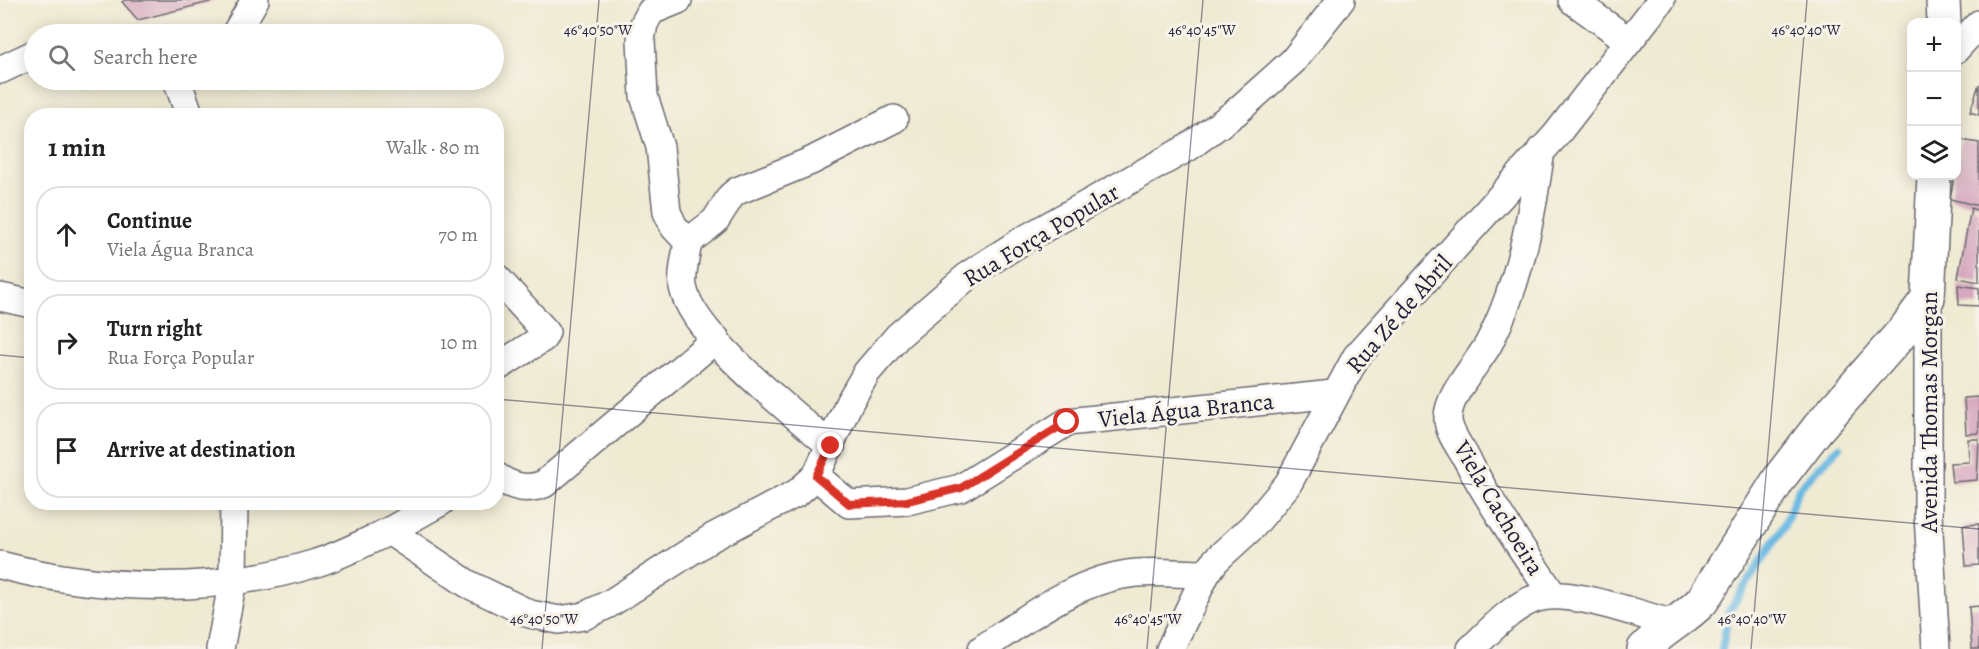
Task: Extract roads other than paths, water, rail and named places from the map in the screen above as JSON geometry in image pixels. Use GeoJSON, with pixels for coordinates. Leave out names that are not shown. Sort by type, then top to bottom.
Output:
{"type":"FeatureCollection","features":[{"type":"Feature","properties":{"kind":"street"},"geometry":{"type":"LineString","coordinates":[[241,24],[255,0]]}},
{"type":"Feature","properties":{"kind":"street"},"geometry":{"type":"LineString","coordinates":[[678,0],[651,11],[644,24],[642,51],[644,96],[660,147],[667,212],[674,228],[687,242],[683,286],[690,308],[745,372],[831,446]]}},
{"type":"Feature","properties":{"kind":"street","name":"Rua Força Popular"},"geometry":{"type":"LineString","coordinates":[[389,531],[448,572],[490,596],[530,614],[559,620],[584,616],[609,604],[713,537],[797,493],[816,476],[849,403],[867,372],[898,336],[970,274],[1025,239],[1189,147],[1235,113],[1293,60],[1341,0]]}},
{"type":"Feature","properties":{"kind":"street"},"geometry":{"type":"LineString","coordinates":[[1572,0],[1629,41]]}},
{"type":"Feature","properties":{"kind":"street","name":"Rua Zé de Abril"},"geometry":{"type":"LineString","coordinates":[[1170,649],[1206,574],[1216,560],[1253,526],[1288,484],[1334,394],[1356,357],[1498,201],[1661,0]]}},
{"type":"Feature","properties":{"kind":"street"},"geometry":{"type":"LineString","coordinates":[[1943,0],[1944,18]]}},
{"type":"Feature","properties":{"kind":"street"},"geometry":{"type":"LineString","coordinates":[[1961,44],[1979,24]]}},
{"type":"Feature","properties":{"kind":"street"},"geometry":{"type":"LineString","coordinates":[[0,70],[24,59]]}},
{"type":"Feature","properties":{"kind":"street"},"geometry":{"type":"LineString","coordinates":[[181,90],[187,108]]}},
{"type":"Feature","properties":{"kind":"street"},"geometry":{"type":"LineString","coordinates":[[687,242],[716,221],[731,196],[737,191],[811,161],[894,119]]}},
{"type":"Feature","properties":{"kind":"street","name":"Viela Cachoeira"},"geometry":{"type":"LineString","coordinates":[[1541,150],[1532,211],[1508,300],[1489,344],[1455,396],[1448,419],[1455,437],[1494,509],[1553,595]]}},
{"type":"Feature","properties":{"kind":"street","name":"Avenida Thomas Morgan"},"geometry":{"type":"LineString","coordinates":[[1934,180],[1928,298],[1928,515],[1936,649]]}},
{"type":"Feature","properties":{"kind":"street"},"geometry":{"type":"LineString","coordinates":[[504,286],[546,332],[543,338],[504,363]]}},
{"type":"Feature","properties":{"kind":"street"},"geometry":{"type":"LineString","coordinates":[[0,297],[24,302]]}},
{"type":"Feature","properties":{"kind":"street"},"geometry":{"type":"LineString","coordinates":[[1644,649],[1658,633],[1689,614],[1702,600],[1780,476],[1818,428],[1906,328],[1928,298]]}},
{"type":"Feature","properties":{"kind":"street"},"geometry":{"type":"LineString","coordinates":[[504,480],[521,488],[533,488],[544,484],[716,339]]}},
{"type":"Feature","properties":{"kind":"street","name":"Viela Água Branca"},"geometry":{"type":"LineString","coordinates":[[816,476],[849,504],[907,501],[961,488],[1067,422],[1334,394]]}},
{"type":"Feature","properties":{"kind":"street"},"geometry":{"type":"LineString","coordinates":[[220,649],[233,579],[234,510]]}},
{"type":"Feature","properties":{"kind":"street"},"geometry":{"type":"LineString","coordinates":[[0,565],[35,574],[104,585],[138,586],[266,575],[313,564],[389,531],[427,510]]}},
{"type":"Feature","properties":{"kind":"street"},"geometry":{"type":"LineString","coordinates":[[982,649],[1035,613],[1092,584],[1138,573],[1206,574]]}},
{"type":"Feature","properties":{"kind":"street"},"geometry":{"type":"LineString","coordinates":[[1471,649],[1510,615],[1535,599],[1553,595],[1574,597],[1674,624]]}},
{"type":"Feature","properties":{"kind":"waterway"},"geometry":{"type":"LineString","coordinates":[[1722,649],[1729,611],[1784,526],[1799,488],[1839,447]]}}]}
